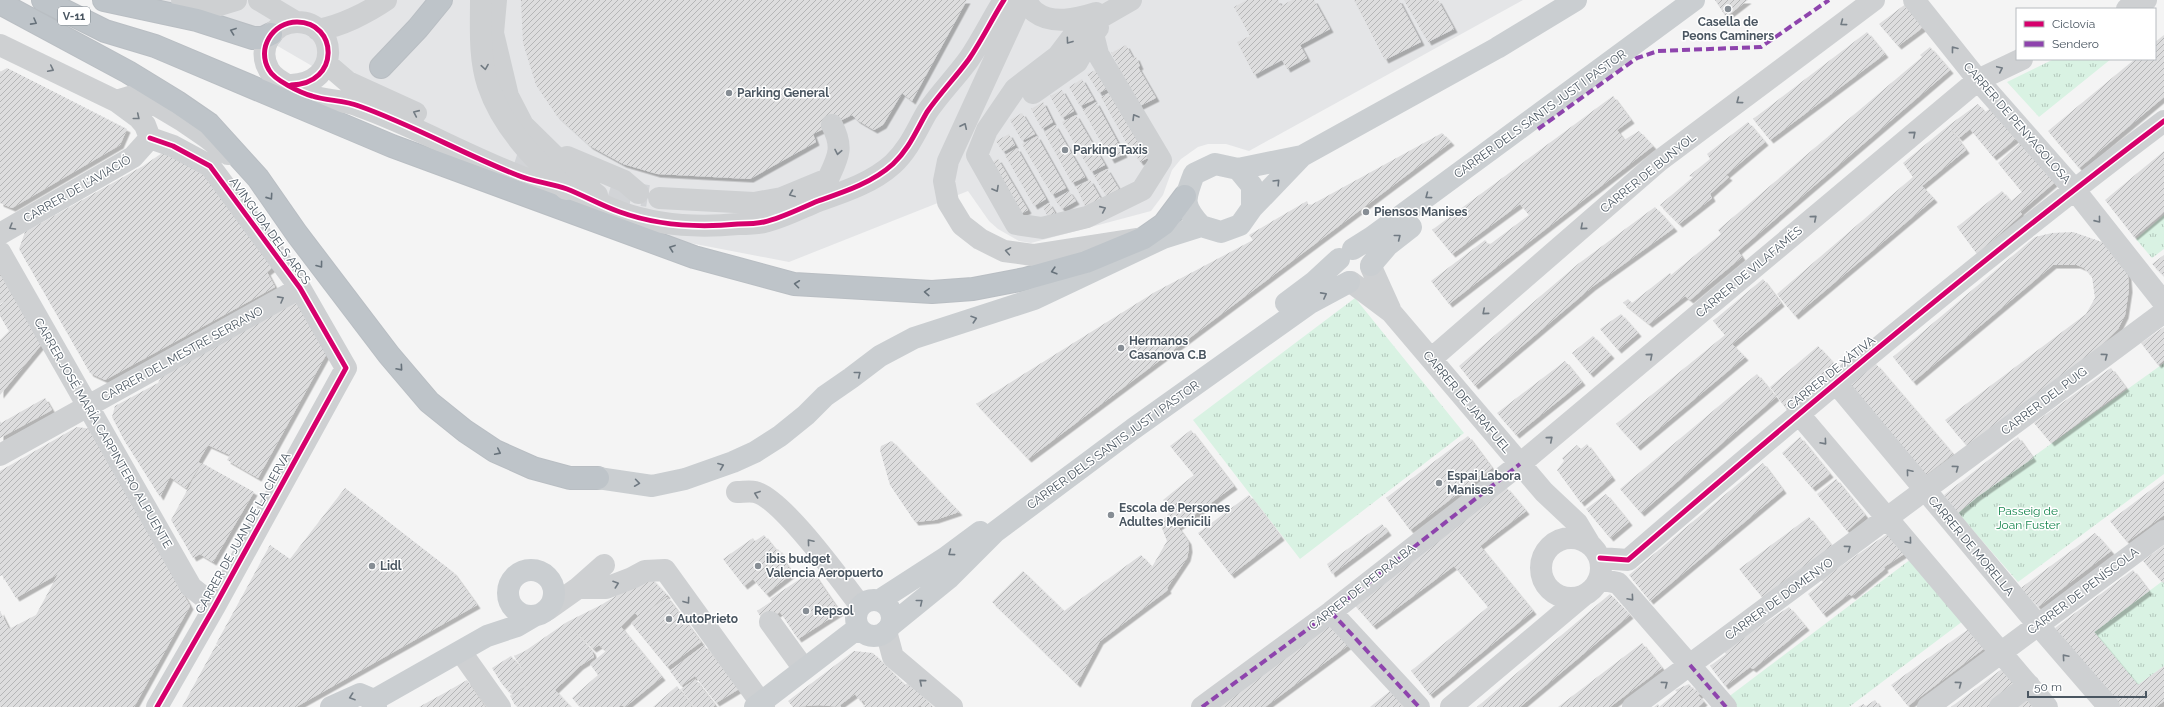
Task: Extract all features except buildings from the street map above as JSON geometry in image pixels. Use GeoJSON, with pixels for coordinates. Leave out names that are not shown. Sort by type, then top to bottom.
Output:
{"type":"FeatureCollection","features":[{"type":"Feature","properties":{"kind":"highway","name":"V-11"},"geometry":{"type":"LineString","coordinates":[[44,0],[105,31],[155,46],[392,146],[694,257],[794,284],[932,292],[973,289],[1025,279],[1086,262],[1144,238]]}},
{"type":"Feature","properties":{"kind":"highway"},"geometry":{"type":"LineString","coordinates":[[104,0],[197,20],[253,38],[263,38],[274,18]]}},
{"type":"Feature","properties":{"kind":"highway"},"geometry":{"type":"LineString","coordinates":[[427,0],[381,67],[418,28],[441,0]]}},
{"type":"Feature","properties":{"kind":"highway"},"geometry":{"type":"LineString","coordinates":[[0,3],[128,72],[177,102],[209,124],[258,178],[296,234],[389,355],[429,402],[464,431],[495,451],[533,468],[570,478],[598,478]]}},
{"type":"Feature","properties":{"kind":"highway"},"geometry":{"type":"LineString","coordinates":[[1144,238],[1164,224],[1185,196]]}},
{"type":"Feature","properties":{"kind":"main road"},"geometry":{"type":"LineString","coordinates":[[1302,156],[1238,169],[1215,164],[1194,174],[1185,196],[1189,213],[1201,226],[1221,232],[1240,225],[1252,208],[1302,156],[1497,48],[1576,0]]}},
{"type":"Feature","properties":{"kind":"main road"},"geometry":{"type":"LineString","coordinates":[[1630,49],[1694,0]]}},
{"type":"Feature","properties":{"kind":"main road","name":"CARRER DELS SANTS JUST I PASTOR"},"geometry":{"type":"LineString","coordinates":[[870,603],[951,553],[1314,282],[1346,254],[1372,237],[1630,49]]}},
{"type":"Feature","properties":{"kind":"main road","name":"CARRER DELS SANTS JUST I PASTOR"},"geometry":{"type":"LineString","coordinates":[[1371,266],[1388,245],[1538,129],[1630,49]]}},
{"type":"Feature","properties":{"kind":"main road"},"geometry":{"type":"LineString","coordinates":[[1238,169],[1252,186],[1252,208]]}},
{"type":"Feature","properties":{"kind":"main road"},"geometry":{"type":"LineString","coordinates":[[598,478],[652,486],[684,479],[754,452],[780,436],[806,416],[825,396],[852,378],[880,356],[914,338],[1034,299],[1163,238],[1201,226]]}},
{"type":"Feature","properties":{"kind":"main road"},"geometry":{"type":"LineString","coordinates":[[1358,250],[1367,255],[1371,266],[1366,277],[1357,282],[1350,282],[1341,275],[1338,270],[1346,254],[1358,250]]}},
{"type":"Feature","properties":{"kind":"main road","name":"CARRER DELS SANTS JUST I PASTOR"},"geometry":{"type":"LineString","coordinates":[[888,629],[949,578],[995,532],[1133,429],[1310,303],[1350,282]]}},
{"type":"Feature","properties":{"kind":"main road"},"geometry":{"type":"LineString","coordinates":[[331,707],[360,694],[375,704],[487,636],[517,626],[540,613],[552,605],[554,590],[548,577],[535,570],[522,572],[512,581],[509,587],[509,599],[487,636]]}},
{"type":"Feature","properties":{"kind":"main road"},"geometry":{"type":"LineString","coordinates":[[509,599],[516,610],[527,616],[540,613]]}},
{"type":"Feature","properties":{"kind":"main road"},"geometry":{"type":"LineString","coordinates":[[870,603],[891,611],[892,621],[888,629],[875,636],[863,632],[858,628],[856,616],[870,603]]}},
{"type":"Feature","properties":{"kind":"main road"},"geometry":{"type":"LineString","coordinates":[[760,706],[804,669],[858,628]]}},
{"type":"Feature","properties":{"kind":"street"},"geometry":{"type":"LineString","coordinates":[[182,0],[213,7],[236,0]]}},
{"type":"Feature","properties":{"kind":"street"},"geometry":{"type":"LineString","coordinates":[[357,15],[375,0]]}},
{"type":"Feature","properties":{"kind":"street"},"geometry":{"type":"LineString","coordinates":[[318,30],[327,28],[357,15],[386,0]]}},
{"type":"Feature","properties":{"kind":"street"},"geometry":{"type":"LineString","coordinates":[[481,0],[481,39],[488,84],[500,112],[535,160],[566,189]]}},
{"type":"Feature","properties":{"kind":"street"},"geometry":{"type":"LineString","coordinates":[[496,0],[493,33],[508,96],[523,125],[582,183],[620,213]]}},
{"type":"Feature","properties":{"kind":"street"},"geometry":{"type":"LineString","coordinates":[[510,0],[507,39],[519,87],[534,117],[567,156],[615,194],[620,213]]}},
{"type":"Feature","properties":{"kind":"street"},"geometry":{"type":"LineString","coordinates":[[292,85],[303,85],[313,81],[321,74],[327,64],[328,46],[318,30],[311,25],[274,18],[265,47],[265,61],[275,77],[313,96],[355,104],[396,120],[519,176],[566,189],[620,213],[662,224],[706,227],[765,222],[864,184],[892,165],[910,145],[928,112],[970,58],[1004,0]]}},
{"type":"Feature","properties":{"kind":"street"},"geometry":{"type":"LineString","coordinates":[[1127,2],[1088,17],[1051,20],[1035,12],[1023,0],[948,161],[944,181],[948,202],[962,225],[980,239],[1004,251],[1033,254],[1117,240],[1144,238]]}},
{"type":"Feature","properties":{"kind":"street","name":"CARRER DE BUNYOL"},"geometry":{"type":"LineString","coordinates":[[1431,359],[1659,161],[1874,0]]}},
{"type":"Feature","properties":{"kind":"street","name":"CARRER DE PENYAGOLOSA"},"geometry":{"type":"LineString","coordinates":[[1914,0],[1978,80],[2074,190],[2164,303]]}},
{"type":"Feature","properties":{"kind":"street"},"geometry":{"type":"LineString","coordinates":[[2129,8],[2146,0]]}},
{"type":"Feature","properties":{"kind":"street"},"geometry":{"type":"LineString","coordinates":[[1088,17],[1098,54],[1161,160],[1142,190],[1087,217],[1042,228],[1016,224],[977,155],[987,130],[1015,88],[1058,56],[1077,30],[1127,2]]}},
{"type":"Feature","properties":{"kind":"street"},"geometry":{"type":"LineString","coordinates":[[1022,101],[1077,62],[1088,17]]}},
{"type":"Feature","properties":{"kind":"street"},"geometry":{"type":"LineString","coordinates":[[5,54],[116,101],[146,125],[150,138]]}},
{"type":"Feature","properties":{"kind":"street","name":"CARRER DE VILAFAMÉS"},"geometry":{"type":"LineString","coordinates":[[1520,464],[1978,80],[2020,60]]}},
{"type":"Feature","properties":{"kind":"street"},"geometry":{"type":"LineString","coordinates":[[327,64],[348,82],[516,158]]}},
{"type":"Feature","properties":{"kind":"street","name":"AVINGUDA DELS ARCS"},"geometry":{"type":"LineString","coordinates":[[116,101],[136,95],[168,111],[191,125],[258,178]]}},
{"type":"Feature","properties":{"kind":"street","name":"CARRER DE XÀTIVA"},"geometry":{"type":"LineString","coordinates":[[1595,551],[1628,560],[1835,382],[2074,190],[2164,121]]}},
{"type":"Feature","properties":{"kind":"street"},"geometry":{"type":"LineString","coordinates":[[659,198],[754,203],[782,198],[828,179],[840,152],[839,138],[832,125]]}},
{"type":"Feature","properties":{"kind":"street","name":"AVINGUDA DELS ARCS"},"geometry":{"type":"LineString","coordinates":[[150,138],[173,146],[210,166],[300,288],[346,368]]}},
{"type":"Feature","properties":{"kind":"street","name":"CARRER DE L’AVIACIÓ"},"geometry":{"type":"LineString","coordinates":[[0,234],[133,157],[150,138]]}},
{"type":"Feature","properties":{"kind":"street"},"geometry":{"type":"LineString","coordinates":[[567,156],[624,181],[638,192]]}},
{"type":"Feature","properties":{"kind":"street","name":"CARRER JOSÉ MARÍA CARPINTERO ALPUENTE"},"geometry":{"type":"LineString","coordinates":[[0,252],[192,587],[215,606]]}},
{"type":"Feature","properties":{"kind":"street","name":"CARRER DE JARAFUEL"},"geometry":{"type":"LineString","coordinates":[[1371,266],[1391,312]]}},
{"type":"Feature","properties":{"kind":"street","name":"CARRER DE JARAFUEL"},"geometry":{"type":"LineString","coordinates":[[1350,282],[1391,312],[1544,492],[1577,523],[1595,551]]}},
{"type":"Feature","properties":{"kind":"street","name":"CARRER DEL MESTRE SERRANO"},"geometry":{"type":"LineString","coordinates":[[0,455],[300,288]]}},
{"type":"Feature","properties":{"kind":"street","name":"CARRER DEL PUIG"},"geometry":{"type":"LineString","coordinates":[[1925,491],[2164,312]]}},
{"type":"Feature","properties":{"kind":"street","name":"CARRER DE JUAN DE LA CIERVA"},"geometry":{"type":"LineString","coordinates":[[157,707],[215,606],[346,368]]}},
{"type":"Feature","properties":{"kind":"street","name":"CARRER DE MORELLA"},"geometry":{"type":"LineString","coordinates":[[1835,382],[1925,491],[2109,707]]}},
{"type":"Feature","properties":{"kind":"street"},"geometry":{"type":"LineString","coordinates":[[1798,413],[1889,518],[2047,707]]}},
{"type":"Feature","properties":{"kind":"street","name":"CARRER DE PEDRALBA"},"geometry":{"type":"LineString","coordinates":[[1202,707],[1331,612],[1520,464]]}},
{"type":"Feature","properties":{"kind":"street","name":"CARRER DE DOMENYO"},"geometry":{"type":"LineString","coordinates":[[1634,707],[1925,491]]}},
{"type":"Feature","properties":{"kind":"street"},"geometry":{"type":"LineString","coordinates":[[737,492],[756,492],[776,505],[870,603]]}},
{"type":"Feature","properties":{"kind":"street","name":"CARRER DE JARAFUEL"},"geometry":{"type":"LineString","coordinates":[[1544,492],[1555,518],[1557,541]]}},
{"type":"Feature","properties":{"kind":"street","name":"CARRER DE PENÍSCOLA"},"geometry":{"type":"LineString","coordinates":[[1928,707],[2164,531]]}},
{"type":"Feature","properties":{"kind":"street"},"geometry":{"type":"LineString","coordinates":[[1451,707],[1584,595],[1599,580],[1602,569],[1595,551],[1573,537],[1557,541],[1543,556],[1541,576],[1553,593],[1568,598],[1584,595]]}},
{"type":"Feature","properties":{"kind":"street"},"geometry":{"type":"LineString","coordinates":[[540,613],[578,588],[604,565]]}},
{"type":"Feature","properties":{"kind":"street"},"geometry":{"type":"LineString","coordinates":[[578,588],[606,588],[632,578],[645,571],[664,570],[760,706]]}},
{"type":"Feature","properties":{"kind":"street"},"geometry":{"type":"LineString","coordinates":[[1599,580],[1618,583],[1726,707]]}},
{"type":"Feature","properties":{"kind":"street"},"geometry":{"type":"LineString","coordinates":[[1535,637],[1553,593]]}},
{"type":"Feature","properties":{"kind":"street"},"geometry":{"type":"LineString","coordinates":[[1331,612],[1419,707]]}},
{"type":"Feature","properties":{"kind":"street"},"geometry":{"type":"LineString","coordinates":[[770,622],[804,669]]}},
{"type":"Feature","properties":{"kind":"street"},"geometry":{"type":"LineString","coordinates":[[888,629],[892,657],[952,707]]}},
{"type":"Feature","properties":{"kind":"street"},"geometry":{"type":"LineString","coordinates":[[461,652],[500,707]]}},
{"type":"Feature","properties":{"kind":"street"},"geometry":{"type":"LineString","coordinates":[[2000,707],[2029,685]]}},
{"type":"Feature","properties":{"kind":"shaded area"},"geometry":{"type":"Polygon","coordinates":[[[150,0],[1523,0],[1249,151],[1226,144],[1208,144],[1198,147],[1181,159],[1172,170],[1163,195],[1151,211],[1031,243],[1019,241],[998,229],[989,221],[968,191],[789,262],[669,239],[522,188],[231,19],[150,0]]]}},
{"type":"Feature","properties":{"kind":"green space"},"geometry":{"type":"Polygon","coordinates":[[[2052,60],[2110,60],[2039,117],[2007,82],[2052,60]]]}},
{"type":"Feature","properties":{"kind":"green space"},"geometry":{"type":"Polygon","coordinates":[[[2164,215],[2164,249],[2152,258],[2136,239],[2164,215]]]}},
{"type":"Feature","properties":{"kind":"green space"},"geometry":{"type":"Polygon","coordinates":[[[1355,298],[1464,433],[1300,559],[1193,420],[1355,298]]]}},
{"type":"Feature","properties":{"kind":"green space","name":"Passeig de Joan Fuster"},"geometry":{"type":"Polygon","coordinates":[[[2164,363],[2164,474],[2018,582],[1958,513],[1977,497],[2164,363]]]}},
{"type":"Feature","properties":{"kind":"green space"},"geometry":{"type":"Polygon","coordinates":[[[1911,559],[1963,621],[1849,707],[1715,707],[1911,559]]]}},
{"type":"Feature","properties":{"kind":"green space"},"geometry":{"type":"Polygon","coordinates":[[[2164,580],[2164,666],[2138,685],[2094,632],[2164,580]]]}},
{"type":"Feature","properties":{"kind":"tunnel"},"geometry":{"type":"LineString","coordinates":[[516,158],[613,190],[648,196]]}},
{"type":"Feature","properties":{"kind":"marked path"},"geometry":{"type":"LineString","coordinates":[[1538,129],[1637,58],[1658,51],[1761,47],[1829,0]]}},
{"type":"Feature","properties":{"kind":"marked path"},"geometry":{"type":"LineString","coordinates":[[1202,707],[1331,612],[1520,464]]}},
{"type":"Feature","properties":{"kind":"marked path"},"geometry":{"type":"LineString","coordinates":[[1331,612],[1419,707]]}},
{"type":"Feature","properties":{"kind":"marked path"},"geometry":{"type":"LineString","coordinates":[[1690,665],[1726,707]]}},
{"type":"Feature","properties":{"kind":"cycle path"},"geometry":{"type":"LineString","coordinates":[[291,85],[307,82],[319,75],[326,65],[328,53],[326,42],[320,32],[311,25],[297,22],[288,23],[274,31],[266,45],[265,62],[269,70],[276,78],[301,92],[318,98],[359,106],[399,122],[497,167],[529,179],[567,189],[607,207],[635,217],[664,223],[693,226],[758,223],[778,218],[867,182],[885,171],[893,164],[908,146],[932,105],[969,59],[1004,0]]}},
{"type":"Feature","properties":{"kind":"cycle path"},"geometry":{"type":"LineString","coordinates":[[1600,558],[1628,560],[1760,447],[1960,281],[2164,121]]}},
{"type":"Feature","properties":{"kind":"cycle path"},"geometry":{"type":"LineString","coordinates":[[150,138],[173,146],[210,166],[300,288],[346,368],[215,606],[157,707]]}},
{"type":"Feature","properties":{"kind":"place","name":"Casella de Peons Caminers"},"geometry":{"type":"Point","coordinates":[1728,9]}},
{"type":"Feature","properties":{"kind":"place","name":"Parking General"},"geometry":{"type":"Point","coordinates":[729,93]}},
{"type":"Feature","properties":{"kind":"place","name":"Parking Taxis"},"geometry":{"type":"Point","coordinates":[1065,150]}},
{"type":"Feature","properties":{"kind":"place","name":"Piensos Manises"},"geometry":{"type":"Point","coordinates":[1366,212]}},
{"type":"Feature","properties":{"kind":"place","name":"Hermanos Casanova C.B"},"geometry":{"type":"Point","coordinates":[1121,348]}},
{"type":"Feature","properties":{"kind":"place","name":"Espai Labora Manises"},"geometry":{"type":"Point","coordinates":[1439,483]}},
{"type":"Feature","properties":{"kind":"place","name":"Escola de Persones Adultes Menicili"},"geometry":{"type":"Point","coordinates":[1111,515]}},
{"type":"Feature","properties":{"kind":"place","name":"Lidl"},"geometry":{"type":"Point","coordinates":[372,566]}},
{"type":"Feature","properties":{"kind":"place","name":"ibis budget Valencia Aeropuerto"},"geometry":{"type":"Point","coordinates":[758,566]}},
{"type":"Feature","properties":{"kind":"place","name":"Repsol"},"geometry":{"type":"Point","coordinates":[806,611]}},
{"type":"Feature","properties":{"kind":"place","name":"AutoPrieto"},"geometry":{"type":"Point","coordinates":[669,619]}}]}
